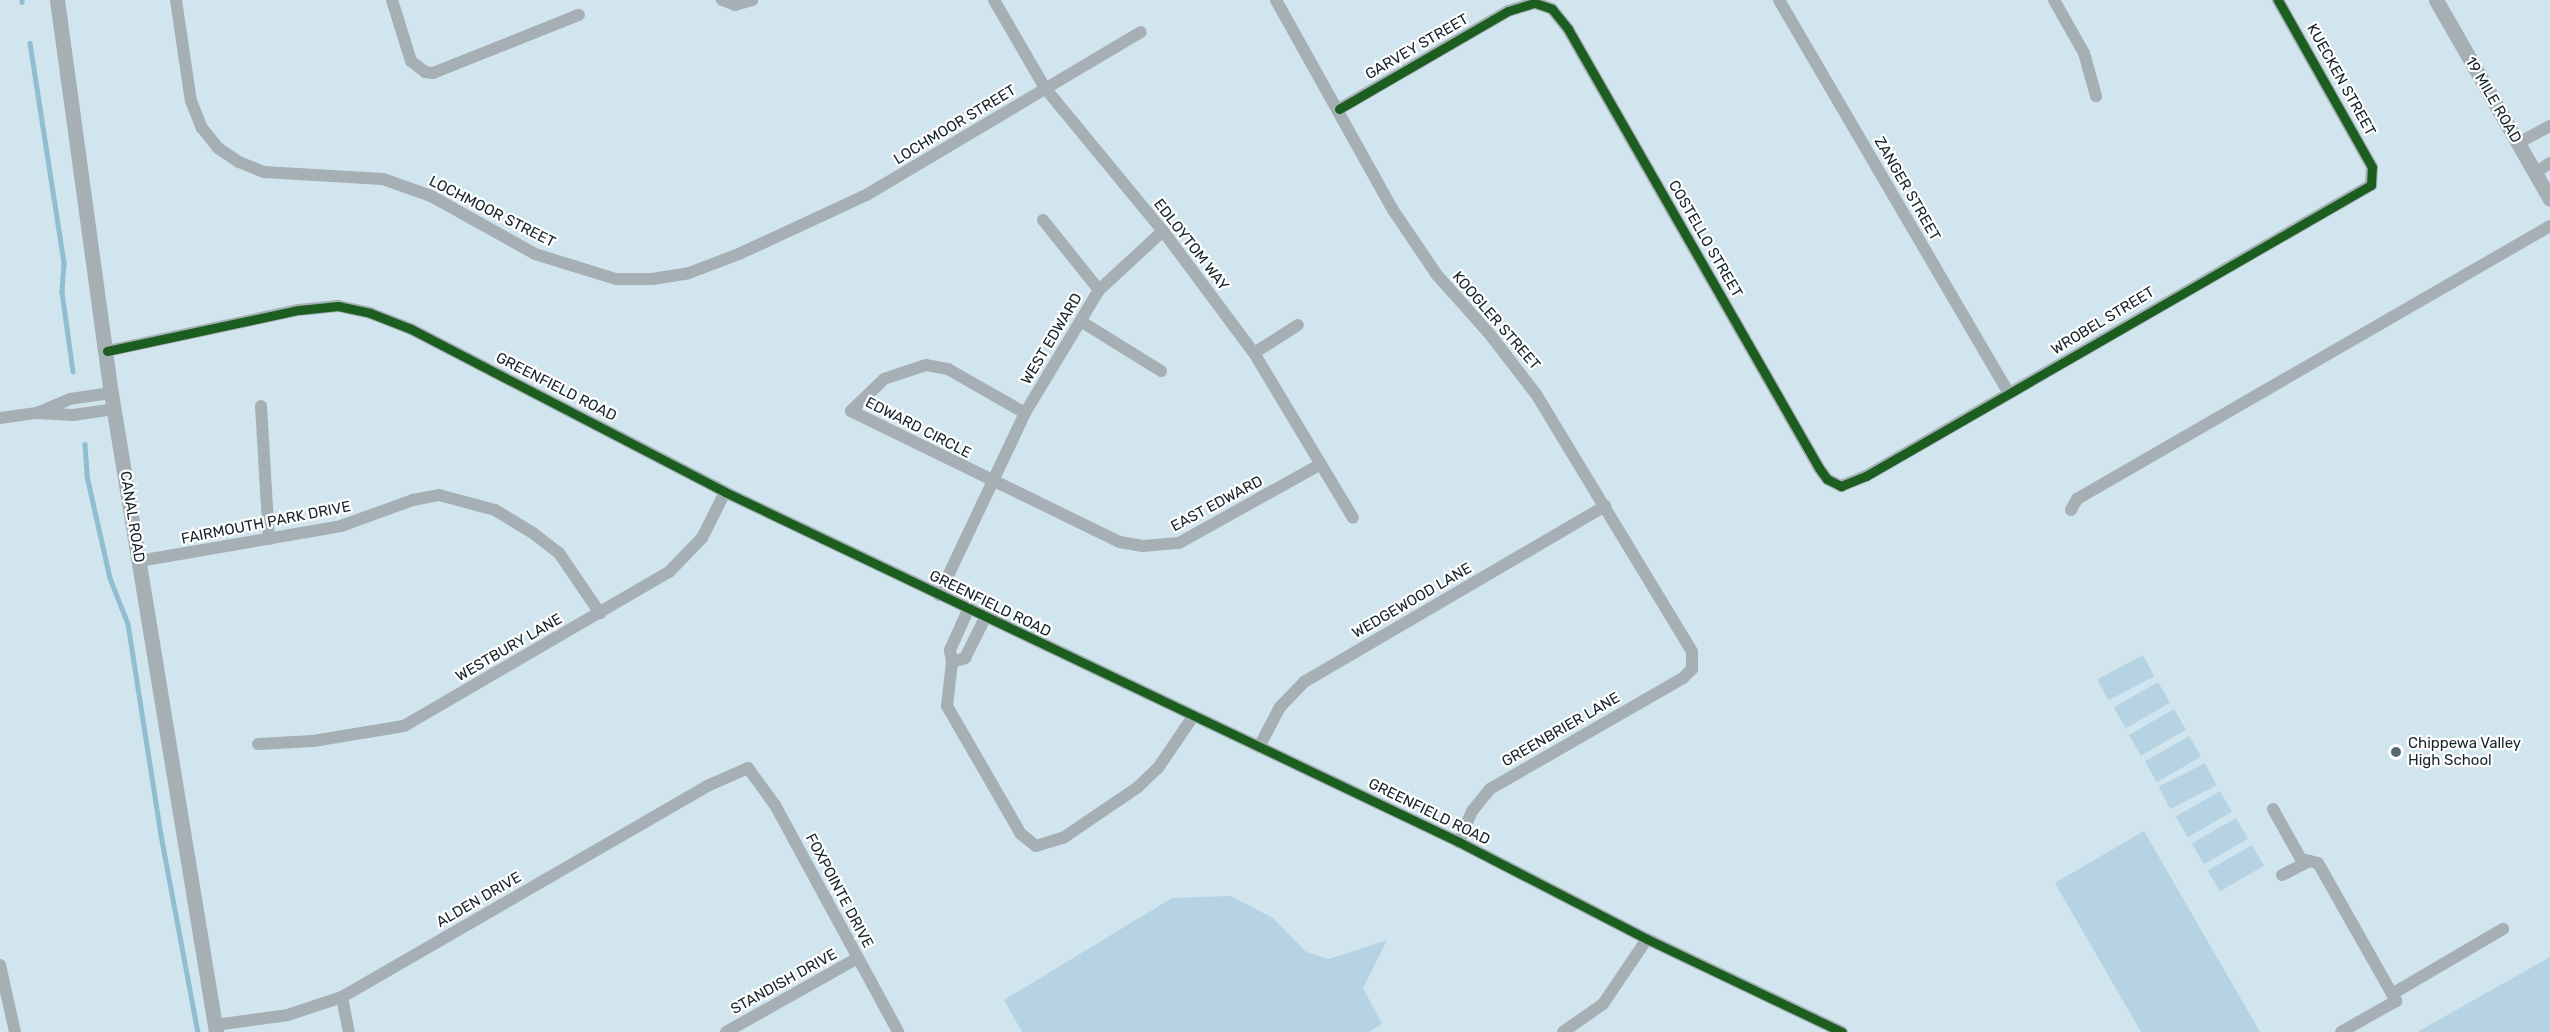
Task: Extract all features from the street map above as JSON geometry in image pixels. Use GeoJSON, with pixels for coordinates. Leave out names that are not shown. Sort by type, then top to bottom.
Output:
{"type":"FeatureCollection","features":[{"type":"Feature","properties":{"kind":"street","name":"CANAL ROAD"},"geometry":{"type":"LineString","coordinates":[[57,0],[111,393],[215,1029]]}},
{"type":"Feature","properties":{"kind":"street","name":"LOCHMOOR STREET"},"geometry":{"type":"LineString","coordinates":[[176,0],[191,101],[202,128],[218,148],[239,162],[264,172],[384,179],[431,196],[535,254],[616,279],[652,279],[689,273],[739,254],[868,194],[1141,32]]}},
{"type":"Feature","properties":{"kind":"street"},"geometry":{"type":"LineString","coordinates":[[392,0],[411,61],[434,73],[579,15]]}},
{"type":"Feature","properties":{"kind":"street"},"geometry":{"type":"LineString","coordinates":[[722,0],[735,5],[752,0]]}},
{"type":"Feature","properties":{"kind":"street","name":"EDLOYTOM WAY"},"geometry":{"type":"LineString","coordinates":[[994,0],[1045,88],[1163,231],[1254,353],[1353,518]]}},
{"type":"Feature","properties":{"kind":"street","name":"KOOGLER STREET"},"geometry":{"type":"LineString","coordinates":[[1276,0],[1405,229],[1437,275],[1494,339],[1536,393],[1687,641],[1694,661]]}},
{"type":"Feature","properties":{"kind":"street","name":"ZANGER STREET"},"geometry":{"type":"LineString","coordinates":[[1779,0],[2009,393]]}},
{"type":"Feature","properties":{"kind":"street"},"geometry":{"type":"LineString","coordinates":[[2054,0],[2084,53],[2096,96]]}},
{"type":"Feature","properties":{"kind":"street","name":"KUECKEN STREET"},"geometry":{"type":"LineString","coordinates":[[2278,0],[2374,176]]}},
{"type":"Feature","properties":{"kind":"street","name":"19 MILE ROAD"},"geometry":{"type":"LineString","coordinates":[[2436,0],[2550,199]]}},
{"type":"Feature","properties":{"kind":"street","name":"GARVEY STREET"},"geometry":{"type":"LineString","coordinates":[[1339,109],[1508,10],[1545,4]]}},
{"type":"Feature","properties":{"kind":"street","name":"COSTELLO STREET"},"geometry":{"type":"LineString","coordinates":[[1545,4],[1568,28],[1819,468],[1827,478],[1841,486]]}},
{"type":"Feature","properties":{"kind":"street"},"geometry":{"type":"LineString","coordinates":[[2518,143],[2550,126]]}},
{"type":"Feature","properties":{"kind":"street"},"geometry":{"type":"LineString","coordinates":[[2535,173],[2550,163]]}},
{"type":"Feature","properties":{"kind":"street","name":"WROBEL STREET"},"geometry":{"type":"LineString","coordinates":[[1841,486],[1866,476],[2257,248],[2357,196],[2371,185],[2374,176]]}},
{"type":"Feature","properties":{"kind":"street"},"geometry":{"type":"LineString","coordinates":[[1043,220],[1099,290]]}},
{"type":"Feature","properties":{"kind":"street"},"geometry":{"type":"LineString","coordinates":[[2071,510],[2077,499],[2550,226]]}},
{"type":"Feature","properties":{"kind":"street","name":"WEST EDWARD"},"geometry":{"type":"LineString","coordinates":[[939,595],[1025,413],[1082,322],[1099,290],[1163,231]]}},
{"type":"Feature","properties":{"kind":"street","name":"GREENFIELD ROAD"},"geometry":{"type":"LineString","coordinates":[[107,351],[299,310],[338,306],[370,313],[411,329],[725,492],[1192,718],[1259,747],[1459,842],[1647,939],[1842,1032]]}},
{"type":"Feature","properties":{"kind":"street"},"geometry":{"type":"LineString","coordinates":[[1082,322],[1161,371]]}},
{"type":"Feature","properties":{"kind":"street"},"geometry":{"type":"LineString","coordinates":[[1254,353],[1298,325]]}},
{"type":"Feature","properties":{"kind":"street","name":"EDWARD CIRCLE"},"geometry":{"type":"LineString","coordinates":[[992,482],[851,411],[884,379],[926,364],[948,369],[1025,413]]}},
{"type":"Feature","properties":{"kind":"street"},"geometry":{"type":"LineString","coordinates":[[37,413],[70,399],[111,393]]}},
{"type":"Feature","properties":{"kind":"street"},"geometry":{"type":"LineString","coordinates":[[261,406],[269,539]]}},
{"type":"Feature","properties":{"kind":"street"},"geometry":{"type":"LineString","coordinates":[[0,418],[37,413],[74,415],[114,410]]}},
{"type":"Feature","properties":{"kind":"street","name":"EAST EDWARD"},"geometry":{"type":"LineString","coordinates":[[992,482],[1120,542],[1163,546],[1179,543],[1321,464]]}},
{"type":"Feature","properties":{"kind":"street","name":"WESTBURY LANE"},"geometry":{"type":"LineString","coordinates":[[258,744],[313,741],[404,726],[669,572],[689,556],[725,492]]}},
{"type":"Feature","properties":{"kind":"street","name":"FAIRMOUTH PARK DRIVE"},"geometry":{"type":"LineString","coordinates":[[139,561],[341,526],[413,500],[439,495],[463,499],[495,510],[559,553],[600,613]]}},
{"type":"Feature","properties":{"kind":"street","name":"WEDGEWOOD LANE"},"geometry":{"type":"LineString","coordinates":[[1259,747],[1280,707],[1304,682],[1605,506]]}},
{"type":"Feature","properties":{"kind":"street"},"geometry":{"type":"LineString","coordinates":[[969,610],[950,650],[952,662],[947,706],[1021,834],[1036,846],[1063,838],[1138,787],[1158,768],[1192,718]]}},
{"type":"Feature","properties":{"kind":"street"},"geometry":{"type":"LineString","coordinates":[[952,662],[965,658],[985,618]]}},
{"type":"Feature","properties":{"kind":"street","name":"GREENBRIER LANE"},"geometry":{"type":"LineString","coordinates":[[1459,842],[1472,811],[1490,789],[1683,678],[1694,661]]}},
{"type":"Feature","properties":{"kind":"street","name":"ALDEN DRIVE"},"geometry":{"type":"LineString","coordinates":[[215,1029],[288,1015],[342,997],[707,786],[748,768]]}},
{"type":"Feature","properties":{"kind":"street","name":"FOXPOINTE DRIVE"},"geometry":{"type":"LineString","coordinates":[[748,768],[775,805],[898,1032]]}},
{"type":"Feature","properties":{"kind":"street"},"geometry":{"type":"LineString","coordinates":[[2273,809],[2301,859],[2318,863],[2396,1001],[2341,1032]]}},
{"type":"Feature","properties":{"kind":"street"},"geometry":{"type":"LineString","coordinates":[[2282,875],[2310,861]]}},
{"type":"Feature","properties":{"kind":"street"},"geometry":{"type":"LineString","coordinates":[[2392,994],[2502,929]]}},
{"type":"Feature","properties":{"kind":"street"},"geometry":{"type":"LineString","coordinates":[[1563,1032],[1603,1004],[1647,939]]}},
{"type":"Feature","properties":{"kind":"street","name":"STANDISH DRIVE"},"geometry":{"type":"LineString","coordinates":[[726,1032],[858,958]]}},
{"type":"Feature","properties":{"kind":"street"},"geometry":{"type":"LineString","coordinates":[[0,965],[15,1032]]}},
{"type":"Feature","properties":{"kind":"street"},"geometry":{"type":"LineString","coordinates":[[342,997],[349,1032]]}},
{"type":"Feature","properties":{"kind":"shaded area"},"geometry":{"type":"Polygon","coordinates":[[[2143,655],[2154,676],[2108,701],[2097,679],[2143,655]]]}},
{"type":"Feature","properties":{"kind":"shaded area"},"geometry":{"type":"Polygon","coordinates":[[[2158,682],[2170,703],[2126,728],[2114,708],[2158,682]]]}},
{"type":"Feature","properties":{"kind":"shaded area"},"geometry":{"type":"Polygon","coordinates":[[[2174,709],[2186,730],[2141,756],[2129,735],[2174,709]]]}},
{"type":"Feature","properties":{"kind":"shaded area"},"geometry":{"type":"Polygon","coordinates":[[[2189,736],[2201,757],[2157,782],[2145,762],[2189,736]]]}},
{"type":"Feature","properties":{"kind":"shaded area"},"geometry":{"type":"Polygon","coordinates":[[[2205,763],[2216,785],[2170,809],[2159,787],[2205,763]]]}},
{"type":"Feature","properties":{"kind":"shaded area"},"geometry":{"type":"Polygon","coordinates":[[[2220,791],[2232,812],[2188,837],[2176,816],[2220,791]]]}},
{"type":"Feature","properties":{"kind":"shaded area"},"geometry":{"type":"Polygon","coordinates":[[[2236,818],[2248,839],[2204,864],[2192,844],[2236,818]]]}},
{"type":"Feature","properties":{"kind":"shaded area"},"geometry":{"type":"Polygon","coordinates":[[[2144,831],[2260,1032],[2141,1032],[2055,883],[2144,831]]]}},
{"type":"Feature","properties":{"kind":"shaded area"},"geometry":{"type":"Polygon","coordinates":[[[2252,845],[2264,866],[2220,891],[2208,870],[2252,845]]]}},
{"type":"Feature","properties":{"kind":"shaded area"},"geometry":{"type":"Polygon","coordinates":[[[1230,896],[1273,918],[1306,952],[1329,959],[1387,940],[1363,988],[1382,1024],[1368,1032],[1022,1032],[1004,1000],[1172,898],[1230,896]]]}},
{"type":"Feature","properties":{"kind":"shaded area"},"geometry":{"type":"Polygon","coordinates":[[[2550,957],[2550,1032],[2418,1032],[2419,1031],[2550,957]]]}},
{"type":"Feature","properties":{"kind":"waterway"},"geometry":{"type":"LineString","coordinates":[[30,43],[64,263],[62,292],[73,371]]}},
{"type":"Feature","properties":{"kind":"waterway"},"geometry":{"type":"LineString","coordinates":[[85,444],[87,476],[110,578],[128,624],[161,835],[198,1032]]}},
{"type":"Feature","properties":{"kind":"cycle path"},"geometry":{"type":"LineString","coordinates":[[1339,109],[1508,11],[1535,3],[1552,9],[1568,29],[1819,468],[1827,479],[1841,486],[1866,476],[2371,185],[2372,167],[2278,0]]}},
{"type":"Feature","properties":{"kind":"cycle path"},"geometry":{"type":"LineString","coordinates":[[107,351],[299,310],[338,306],[370,313],[411,329],[725,492],[1459,842],[1647,939],[1842,1032]]}},
{"type":"Feature","properties":{"kind":"place","name":"Chippewa Valley High School"},"geometry":{"type":"Point","coordinates":[2396,752]}}]}
